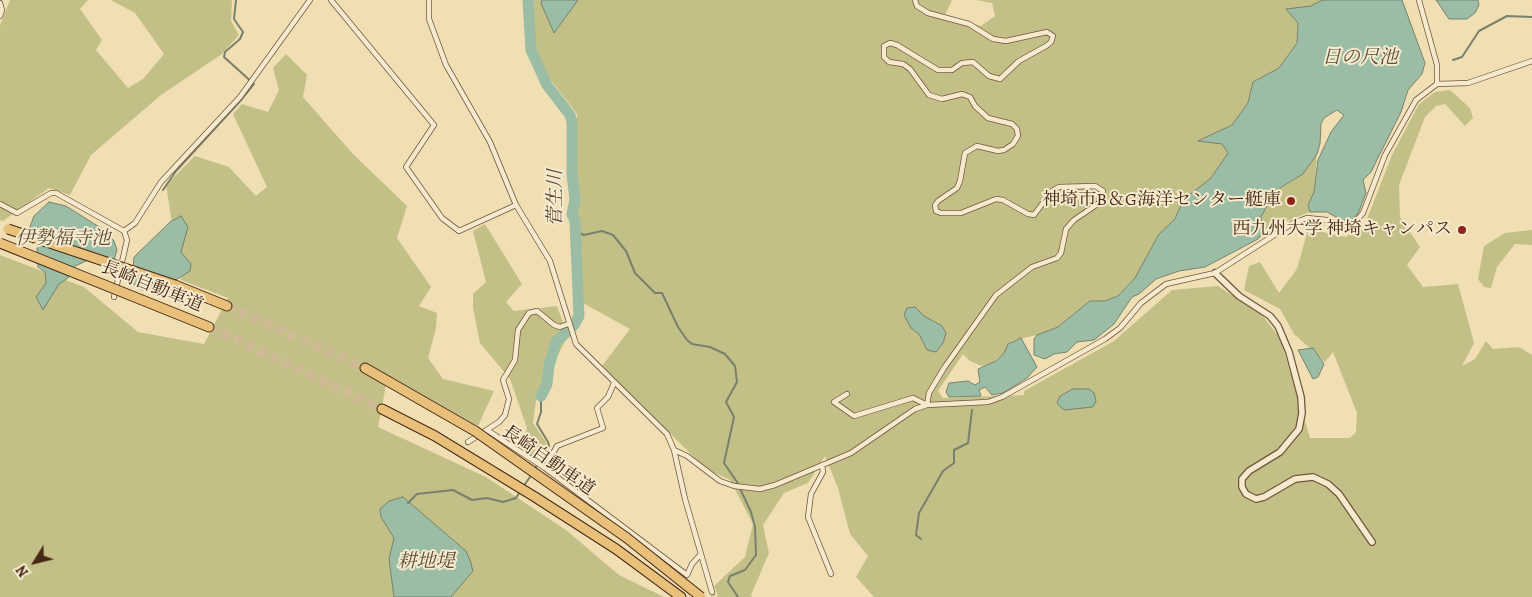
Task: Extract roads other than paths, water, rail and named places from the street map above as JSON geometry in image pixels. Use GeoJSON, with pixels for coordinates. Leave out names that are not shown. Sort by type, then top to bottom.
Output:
{"type":"FeatureCollection","features":[{"type":"Feature","properties":{"kind":"highway","name":"長崎自動車道"},"geometry":{"type":"LineString","coordinates":[[4,228],[175,286],[227,306]]}},
{"type":"Feature","properties":{"kind":"highway","name":"長崎自動車道"},"geometry":{"type":"LineString","coordinates":[[0,243],[209,327]]}},
{"type":"Feature","properties":{"kind":"highway","name":"長崎自動車道"},"geometry":{"type":"LineString","coordinates":[[365,368],[475,431],[627,538],[701,597]]}},
{"type":"Feature","properties":{"kind":"highway","name":"長崎自動車道"},"geometry":{"type":"LineString","coordinates":[[382,409],[434,436],[616,549],[681,597]]}},
{"type":"Feature","properties":{"kind":"street"},"geometry":{"type":"LineString","coordinates":[[124,231],[135,223],[160,182],[240,97],[310,0]]}},
{"type":"Feature","properties":{"kind":"street"},"geometry":{"type":"LineString","coordinates":[[331,0],[434,125],[406,167],[442,218],[459,231],[516,205]]}},
{"type":"Feature","properties":{"kind":"street"},"geometry":{"type":"LineString","coordinates":[[429,0],[429,19],[446,65],[490,142],[516,205],[550,261],[572,337],[580,350],[667,434],[674,450],[712,592]]}},
{"type":"Feature","properties":{"kind":"street"},"geometry":{"type":"LineString","coordinates":[[915,0],[917,6],[928,13],[969,24],[993,39],[1006,41],[1047,32],[1052,36],[1051,42],[1019,61],[1000,79],[989,76],[973,62],[962,63],[952,70],[938,70],[897,45],[890,43],[884,46],[884,57],[910,69],[928,94],[942,99],[962,94],[970,98],[975,106],[988,118],[1012,124],[1017,129],[1018,136],[1013,144],[1004,150],[998,151],[977,146],[970,148],[965,153],[957,188],[938,201],[935,205],[936,211],[941,213],[961,213],[996,199],[1003,200],[1028,214],[1034,215],[1045,198],[1059,187],[1095,186],[1103,191],[1099,203],[1074,220],[1066,229],[1061,253],[1057,258],[1032,267],[996,295],[944,368],[929,393],[927,405]]}},
{"type":"Feature","properties":{"kind":"street"},"geometry":{"type":"LineString","coordinates":[[1419,0],[1437,65],[1437,84]]}},
{"type":"Feature","properties":{"kind":"street"},"geometry":{"type":"LineString","coordinates":[[0,3],[2,10],[0,16]]}},
{"type":"Feature","properties":{"kind":"street"},"geometry":{"type":"LineString","coordinates":[[674,450],[687,456],[720,481],[734,486],[760,488],[775,485],[861,448],[904,416],[927,405],[988,402],[1002,398],[1105,339],[1120,328],[1141,303],[1166,284],[1215,273],[1293,223],[1307,218],[1327,220],[1343,226],[1352,224],[1363,213],[1385,155],[1416,100],[1437,84],[1468,83],[1532,61]]}},
{"type":"Feature","properties":{"kind":"street"},"geometry":{"type":"LineString","coordinates":[[0,204],[17,213],[51,193],[56,193],[124,231],[127,240],[114,297]]}},
{"type":"Feature","properties":{"kind":"street"},"geometry":{"type":"LineString","coordinates":[[1215,273],[1239,296],[1270,316],[1278,326],[1290,352],[1301,397],[1302,413],[1299,429],[1280,452],[1249,471],[1242,479],[1242,487],[1246,494],[1256,499],[1264,497],[1295,479],[1313,477],[1328,484],[1339,494],[1372,542]]}},
{"type":"Feature","properties":{"kind":"street"},"geometry":{"type":"LineString","coordinates":[[468,442],[499,422],[508,408],[509,399],[503,380],[514,360],[518,330],[529,313],[537,311],[554,325],[560,327],[568,324]]}},
{"type":"Feature","properties":{"kind":"street"},"geometry":{"type":"LineString","coordinates":[[545,468],[557,446],[603,428],[597,408],[608,397],[614,383]]}},
{"type":"Feature","properties":{"kind":"street"},"geometry":{"type":"LineString","coordinates":[[848,394],[834,402],[854,416],[913,398],[927,405]]}},
{"type":"Feature","properties":{"kind":"street"},"geometry":{"type":"LineString","coordinates":[[487,430],[545,468],[687,575],[692,564],[701,554]]}},
{"type":"Feature","properties":{"kind":"street"},"geometry":{"type":"LineString","coordinates":[[822,465],[823,472],[811,494],[808,517],[832,574]]}},
{"type":"Feature","properties":{"kind":"water"},"geometry":{"type":"Polygon","coordinates":[[[542,0],[578,0],[554,33],[541,3],[542,0]]]}},
{"type":"Feature","properties":{"kind":"water","name":"日の尺池"},"geometry":{"type":"Polygon","coordinates":[[[1322,0],[1402,0],[1425,63],[1422,74],[1408,90],[1401,112],[1371,172],[1363,180],[1366,193],[1358,214],[1351,220],[1343,221],[1327,212],[1310,212],[1308,205],[1314,192],[1318,160],[1331,132],[1344,115],[1337,110],[1324,118],[1321,124],[1320,144],[1317,154],[1303,174],[1275,191],[1261,217],[1262,232],[1258,239],[1205,267],[1179,271],[1156,279],[1139,294],[1132,297],[1114,324],[1094,340],[1077,342],[1067,352],[1054,354],[1045,359],[1034,355],[1034,339],[1037,335],[1058,327],[1090,301],[1105,301],[1118,296],[1135,278],[1159,234],[1175,219],[1183,200],[1211,178],[1228,153],[1222,144],[1198,141],[1232,125],[1248,103],[1253,82],[1279,68],[1297,43],[1298,23],[1286,9],[1311,6],[1322,0]]]}},
{"type":"Feature","properties":{"kind":"water"},"geometry":{"type":"Polygon","coordinates":[[[1436,0],[1478,0],[1479,5],[1475,13],[1467,19],[1449,19],[1436,0]]]}},
{"type":"Feature","properties":{"kind":"water","name":"伊勢福寺池"},"geometry":{"type":"Polygon","coordinates":[[[49,202],[66,206],[104,230],[114,241],[117,250],[114,260],[88,260],[75,266],[68,278],[59,284],[43,310],[36,297],[46,283],[45,272],[38,267],[37,248],[28,232],[34,216],[49,202]]]}},
{"type":"Feature","properties":{"kind":"water"},"geometry":{"type":"Polygon","coordinates":[[[181,216],[188,227],[181,252],[191,264],[190,271],[166,286],[142,290],[132,283],[134,257],[170,222],[181,216]]]}},
{"type":"Feature","properties":{"kind":"water"},"geometry":{"type":"Polygon","coordinates":[[[915,307],[924,316],[942,326],[946,333],[943,343],[936,352],[927,350],[919,334],[911,328],[904,315],[907,308],[915,307]]]}},
{"type":"Feature","properties":{"kind":"water"},"geometry":{"type":"Polygon","coordinates":[[[1021,338],[1037,367],[1027,378],[1003,393],[992,395],[985,387],[979,390],[981,396],[949,397],[946,392],[949,383],[968,381],[975,385],[980,382],[978,369],[996,361],[1004,353],[1008,344],[1021,338]]]}},
{"type":"Feature","properties":{"kind":"water"},"geometry":{"type":"Polygon","coordinates":[[[1313,348],[1324,364],[1318,377],[1313,379],[1298,350],[1313,348]]]}},
{"type":"Feature","properties":{"kind":"water"},"geometry":{"type":"Polygon","coordinates":[[[1073,389],[1089,389],[1094,393],[1096,401],[1093,407],[1064,410],[1057,403],[1060,396],[1073,389]]]}},
{"type":"Feature","properties":{"kind":"water","name":"耕地堤"},"geometry":{"type":"Polygon","coordinates":[[[403,497],[466,551],[473,571],[451,597],[394,597],[389,559],[394,538],[381,517],[380,509],[389,501],[403,497]]]}},
{"type":"Feature","properties":{"kind":"waterway"},"geometry":{"type":"LineString","coordinates":[[163,190],[176,171],[254,84],[224,57],[225,52],[240,39],[243,32],[234,19],[236,0]]}},
{"type":"Feature","properties":{"kind":"waterway","name":"菅生川"},"geometry":{"type":"LineString","coordinates":[[528,0],[531,50],[547,85],[570,115],[572,122],[572,174],[575,200],[572,214],[575,221],[579,316],[574,325],[556,342],[549,366],[547,384],[541,396]]}},
{"type":"Feature","properties":{"kind":"waterway"},"geometry":{"type":"LineString","coordinates":[[1453,60],[1462,57],[1479,31],[1507,16],[1532,17]]}},
{"type":"Feature","properties":{"kind":"waterway"},"geometry":{"type":"LineString","coordinates":[[575,231],[584,235],[602,231],[613,235],[626,251],[635,273],[655,293],[662,293],[678,327],[687,340],[692,344],[710,347],[725,354],[735,366],[737,382],[726,402],[734,417],[724,463],[737,482],[751,512],[755,527],[756,555],[745,570],[730,576],[728,582],[738,597]]}},
{"type":"Feature","properties":{"kind":"waterway"},"geometry":{"type":"LineString","coordinates":[[534,470],[549,446],[537,424],[541,412],[541,396]]}},
{"type":"Feature","properties":{"kind":"waterway"},"geometry":{"type":"LineString","coordinates":[[921,539],[916,535],[919,513],[943,471],[954,463],[954,450],[968,443],[972,410]]}},
{"type":"Feature","properties":{"kind":"waterway"},"geometry":{"type":"LineString","coordinates":[[523,487],[532,474]]}},
{"type":"Feature","properties":{"kind":"waterway"},"geometry":{"type":"LineString","coordinates":[[408,503],[417,494],[453,490],[472,500],[487,498],[503,502],[516,498],[521,490]]}},
{"type":"Feature","properties":{"kind":"tunnel"},"geometry":{"type":"LineString","coordinates":[[227,306],[365,368]]}},
{"type":"Feature","properties":{"kind":"tunnel"},"geometry":{"type":"LineString","coordinates":[[209,327],[382,409]]}},
{"type":"Feature","properties":{"kind":"tunnel"},"geometry":{"type":"LineString","coordinates":[[712,592],[714,597]]}},
{"type":"Feature","properties":{"kind":"place","name":"神埼市B＆G海洋センター艇庫"},"geometry":{"type":"Point","coordinates":[1291,201]}},
{"type":"Feature","properties":{"kind":"place","name":"西九州大学 神埼キャンパス"},"geometry":{"type":"Point","coordinates":[1462,230]}}]}
